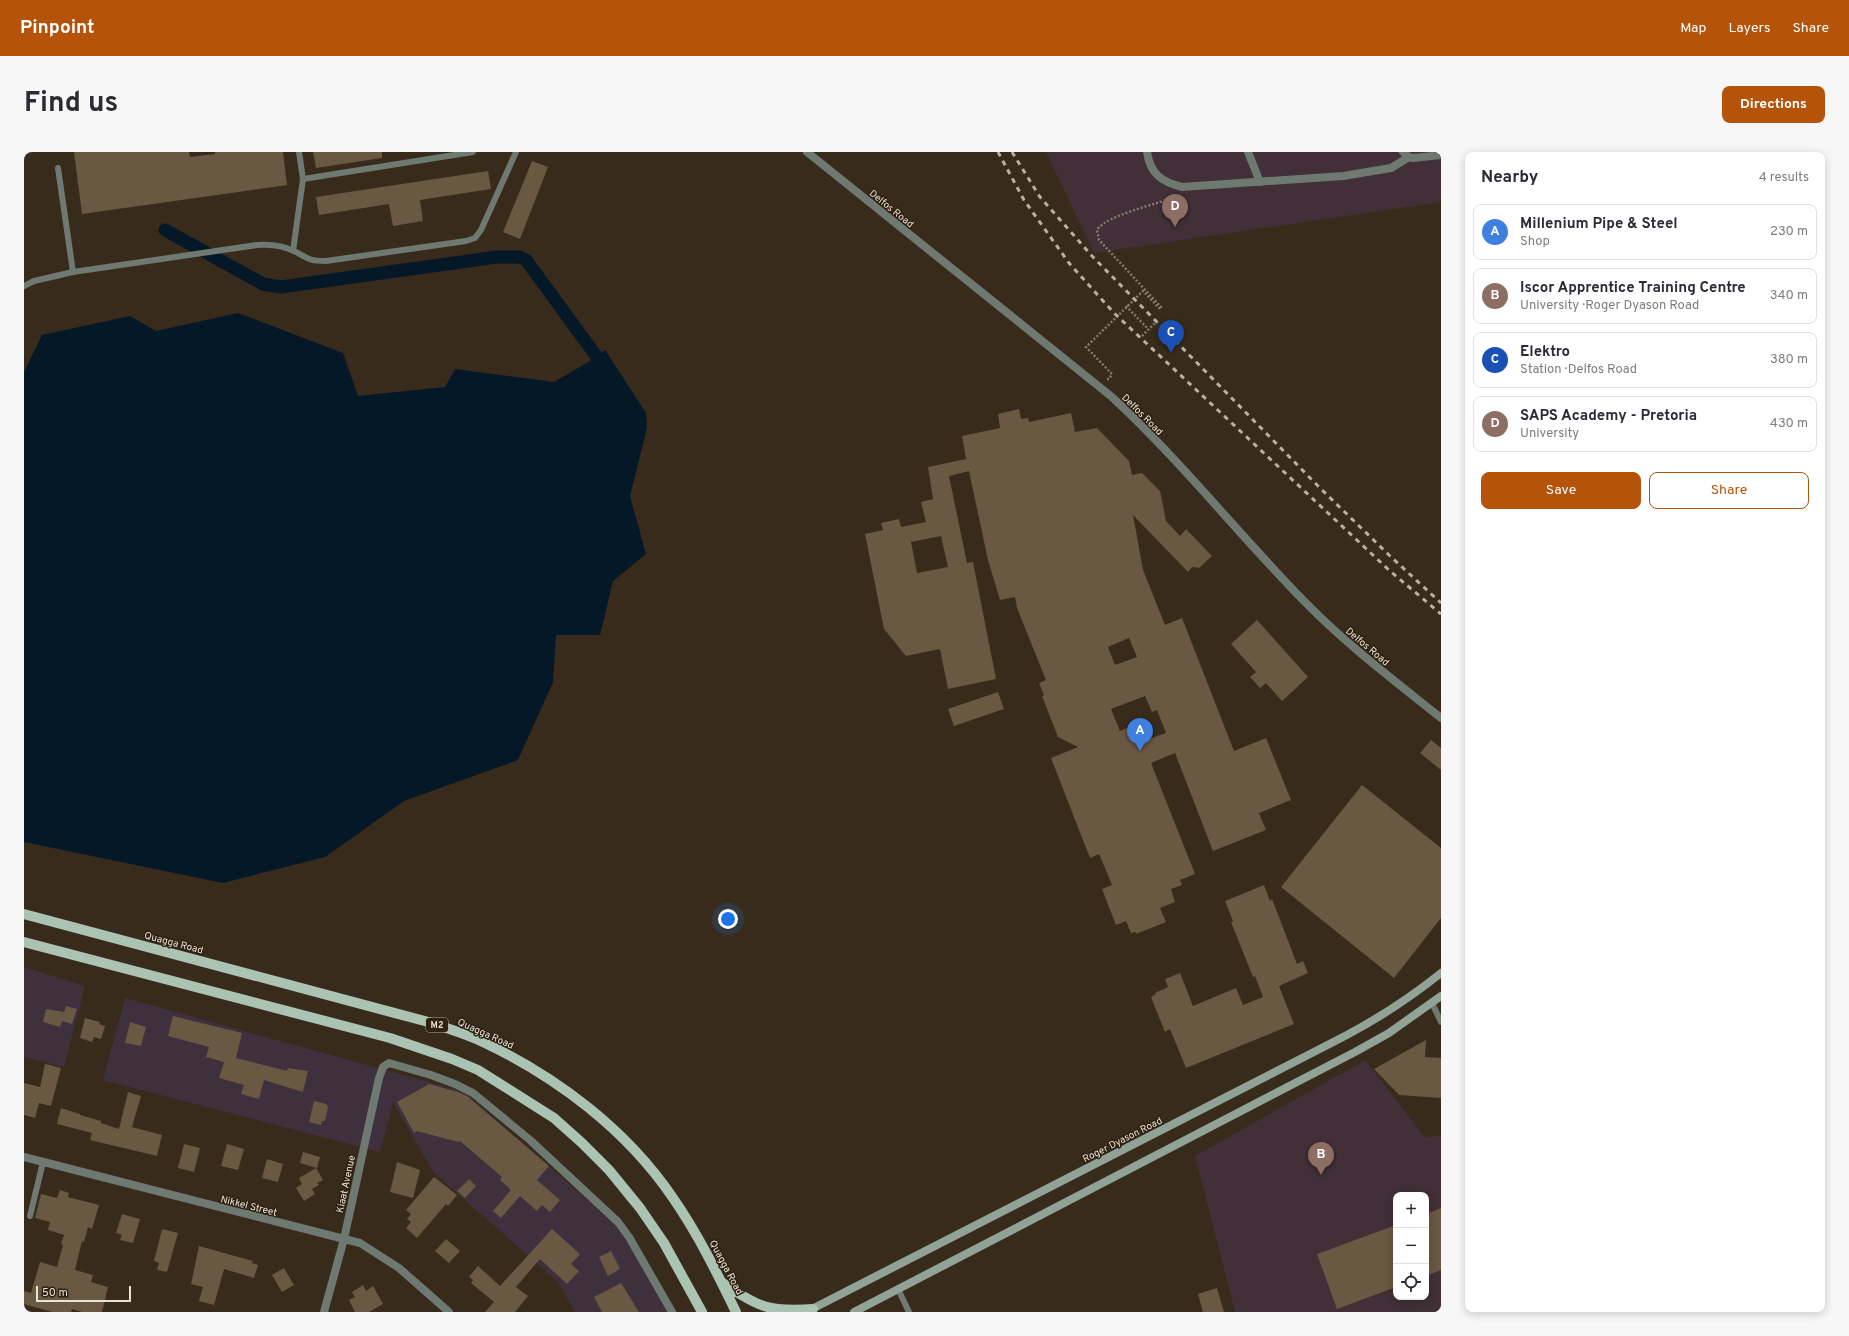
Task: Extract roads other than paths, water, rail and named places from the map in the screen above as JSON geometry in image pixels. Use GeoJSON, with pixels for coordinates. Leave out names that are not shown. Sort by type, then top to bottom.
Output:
{"type":"FeatureCollection","features":[{"type":"Feature","properties":{"kind":"main road","name":"Quagga Road"},"geometry":{"type":"LineString","coordinates":[[24,914],[432,1023],[482,1042],[516,1059],[553,1080],[600,1117],[626,1142],[672,1196],[691,1225],[722,1282],[736,1312]]}},
{"type":"Feature","properties":{"kind":"main road"},"geometry":{"type":"LineString","coordinates":[[24,942],[390,1038],[452,1059],[478,1070],[554,1118],[609,1170],[640,1208],[664,1243],[702,1312]]}},
{"type":"Feature","properties":{"kind":"main road","name":"Roger Dyason Road"},"geometry":{"type":"LineString","coordinates":[[809,1310],[1345,1036],[1380,1017],[1415,994],[1441,973]]}},
{"type":"Feature","properties":{"kind":"main road"},"geometry":{"type":"LineString","coordinates":[[854,1312],[1355,1052],[1389,1033],[1441,996]]}},
{"type":"Feature","properties":{"kind":"main road"},"geometry":{"type":"LineString","coordinates":[[722,1282],[753,1302],[768,1308],[809,1310]]}},
{"type":"Feature","properties":{"kind":"street","name":"Delfos Road"},"geometry":{"type":"LineString","coordinates":[[807,152],[1112,397],[1145,429],[1316,614],[1357,650],[1441,718]]}},
{"type":"Feature","properties":{"kind":"street"},"geometry":{"type":"LineString","coordinates":[[1147,152],[1148,160],[1153,172],[1160,179],[1169,184],[1182,187],[1332,177],[1382,170],[1395,166],[1406,155],[1418,158],[1441,155]]}},
{"type":"Feature","properties":{"kind":"street"},"geometry":{"type":"LineString","coordinates":[[1248,152],[1260,182]]}},
{"type":"Feature","properties":{"kind":"street","name":"Kiaat Avenue"},"geometry":{"type":"LineString","coordinates":[[324,1312],[344,1239],[380,1073],[383,1067],[389,1063],[417,1071],[466,1089],[530,1140],[618,1222],[629,1237],[672,1312]]}},
{"type":"Feature","properties":{"kind":"street","name":"Nikkel Street"},"geometry":{"type":"LineString","coordinates":[[24,1157],[367,1246],[399,1268],[449,1312]]}},
{"type":"Feature","properties":{"kind":"lane"},"geometry":{"type":"LineString","coordinates":[[293,250],[303,179],[298,152]]}},
{"type":"Feature","properties":{"kind":"lane"},"geometry":{"type":"LineString","coordinates":[[303,179],[473,152]]}},
{"type":"Feature","properties":{"kind":"lane"},"geometry":{"type":"LineString","coordinates":[[24,286],[34,281],[73,272],[270,244],[293,250],[304,258],[315,262],[326,262],[466,241],[474,238],[481,230],[516,152]]}},
{"type":"Feature","properties":{"kind":"lane"},"geometry":{"type":"LineString","coordinates":[[58,168],[73,272]]}},
{"type":"Feature","properties":{"kind":"lane"},"geometry":{"type":"LineString","coordinates":[[1432,1003],[1441,1022]]}},
{"type":"Feature","properties":{"kind":"lane"},"geometry":{"type":"LineString","coordinates":[[30,1216],[44,1162]]}},
{"type":"Feature","properties":{"kind":"lane"},"geometry":{"type":"LineString","coordinates":[[898,1289],[909,1312]]}},
{"type":"Feature","properties":{"kind":"water"},"geometry":{"type":"Polygon","coordinates":[[[238,313],[343,353],[358,396],[445,387],[455,369],[554,382],[597,357],[605,350],[646,413],[647,428],[630,496],[646,554],[613,581],[600,635],[556,635],[553,682],[518,760],[404,801],[325,857],[223,883],[24,842],[24,372],[42,335],[130,316],[156,331],[238,313]]]}},
{"type":"Feature","properties":{"kind":"waterway"},"geometry":{"type":"LineString","coordinates":[[165,230],[263,284],[281,287],[497,257],[519,257],[526,260],[597,357]]}},
{"type":"Feature","properties":{"kind":"railway"},"geometry":{"type":"LineString","coordinates":[[998,152],[1024,200],[1069,263],[1114,313],[1390,571],[1441,614]]}},
{"type":"Feature","properties":{"kind":"railway"},"geometry":{"type":"LineString","coordinates":[[1012,152],[1040,197],[1092,256],[1320,488],[1441,603]]}},
{"type":"Feature","properties":{"kind":"place","name":"SAPS Academy - Pretoria"},"geometry":{"type":"Point","coordinates":[1175,227]}},
{"type":"Feature","properties":{"kind":"place","name":"Elektro"},"geometry":{"type":"Point","coordinates":[1171,353]}},
{"type":"Feature","properties":{"kind":"place","name":"Millenium Pipe & Steel"},"geometry":{"type":"Point","coordinates":[1140,751]}},
{"type":"Feature","properties":{"kind":"place","name":"Iscor Apprentice Training Centre"},"geometry":{"type":"Point","coordinates":[1321,1175]}}]}
